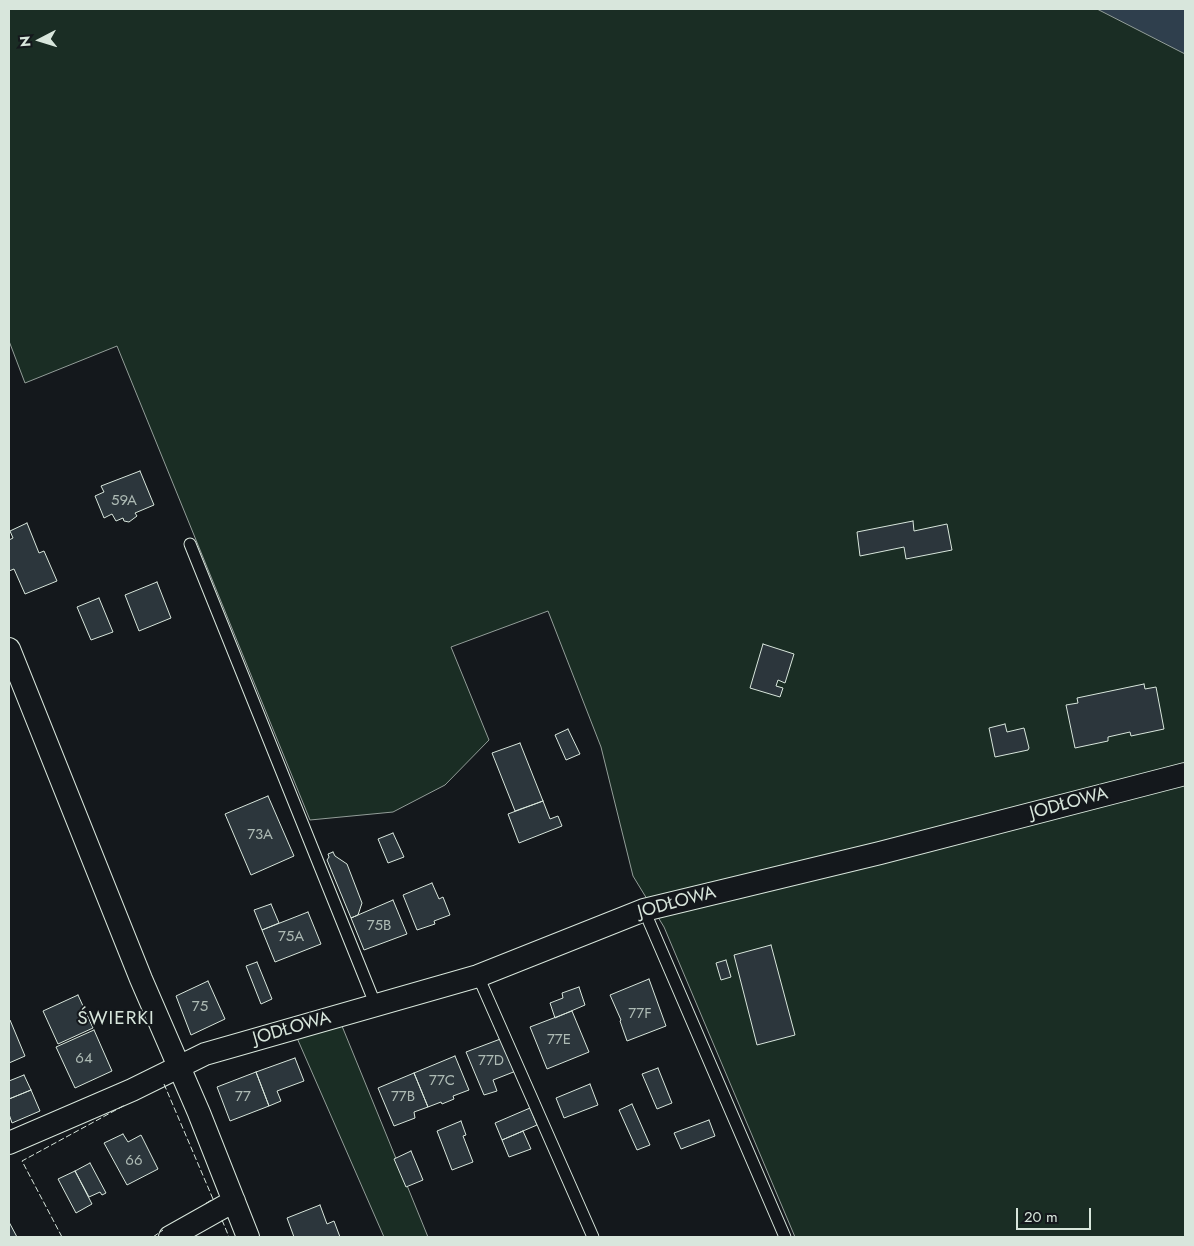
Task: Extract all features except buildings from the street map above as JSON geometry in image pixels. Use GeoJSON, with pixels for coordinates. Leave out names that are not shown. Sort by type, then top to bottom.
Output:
{"type":"FeatureCollection","features":[{"type":"Feature","properties":{"kind":"street"},"geometry":{"type":"LineString","coordinates":[[9,649],[141,979],[248,1237]]}},
{"type":"Feature","properties":{"kind":"street","name":"JODŁOWA"},"geometry":{"type":"LineString","coordinates":[[9,1141],[132,1090],[205,1054],[478,976],[644,910],[880,853],[1185,774]]}},
{"type":"Feature","properties":{"kind":"street"},"geometry":{"type":"LineString","coordinates":[[170,1237],[234,1201]]}},
{"type":"Feature","properties":{"kind":"lane"},"geometry":{"type":"LineString","coordinates":[[190,544],[376,1006]]}},
{"type":"Feature","properties":{"kind":"lane"},"geometry":{"type":"LineString","coordinates":[[644,910],[785,1237]]}},
{"type":"Feature","properties":{"kind":"lane"},"geometry":{"type":"LineString","coordinates":[[478,976],[593,1237]]}},
{"type":"Feature","properties":{"kind":"green space"},"geometry":{"type":"Polygon","coordinates":[[[9,9],[1185,9],[1185,1237],[795,1237],[664,927],[633,876],[601,747],[548,611],[451,647],[489,740],[445,785],[393,812],[310,820],[117,346],[25,383],[9,341],[9,9]]]}},
{"type":"Feature","properties":{"kind":"green space"},"geometry":{"type":"Polygon","coordinates":[[[342,1026],[428,1237],[384,1237],[297,1038],[342,1026]]]}},
{"type":"Feature","properties":{"kind":"water"},"geometry":{"type":"Polygon","coordinates":[[[1097,9],[1185,9],[1185,54],[1097,9]]]}},
{"type":"Feature","properties":{"kind":"fence"},"geometry":{"type":"LineString","coordinates":[[164,1084],[213,1199],[205,1204]]}},
{"type":"Feature","properties":{"kind":"fence"},"geometry":{"type":"LineString","coordinates":[[62,1237],[22,1161],[125,1105]]}},
{"type":"Feature","properties":{"kind":"fence"},"geometry":{"type":"LineString","coordinates":[[222,1220],[229,1237]]}},
{"type":"Feature","properties":{"kind":"fence"},"geometry":{"type":"LineString","coordinates":[[153,1237],[163,1230]]}},
{"type":"Feature","properties":{"kind":"district","name":"ŚWIERKI"},"geometry":{"type":"Point","coordinates":[116,1019]}}]}
